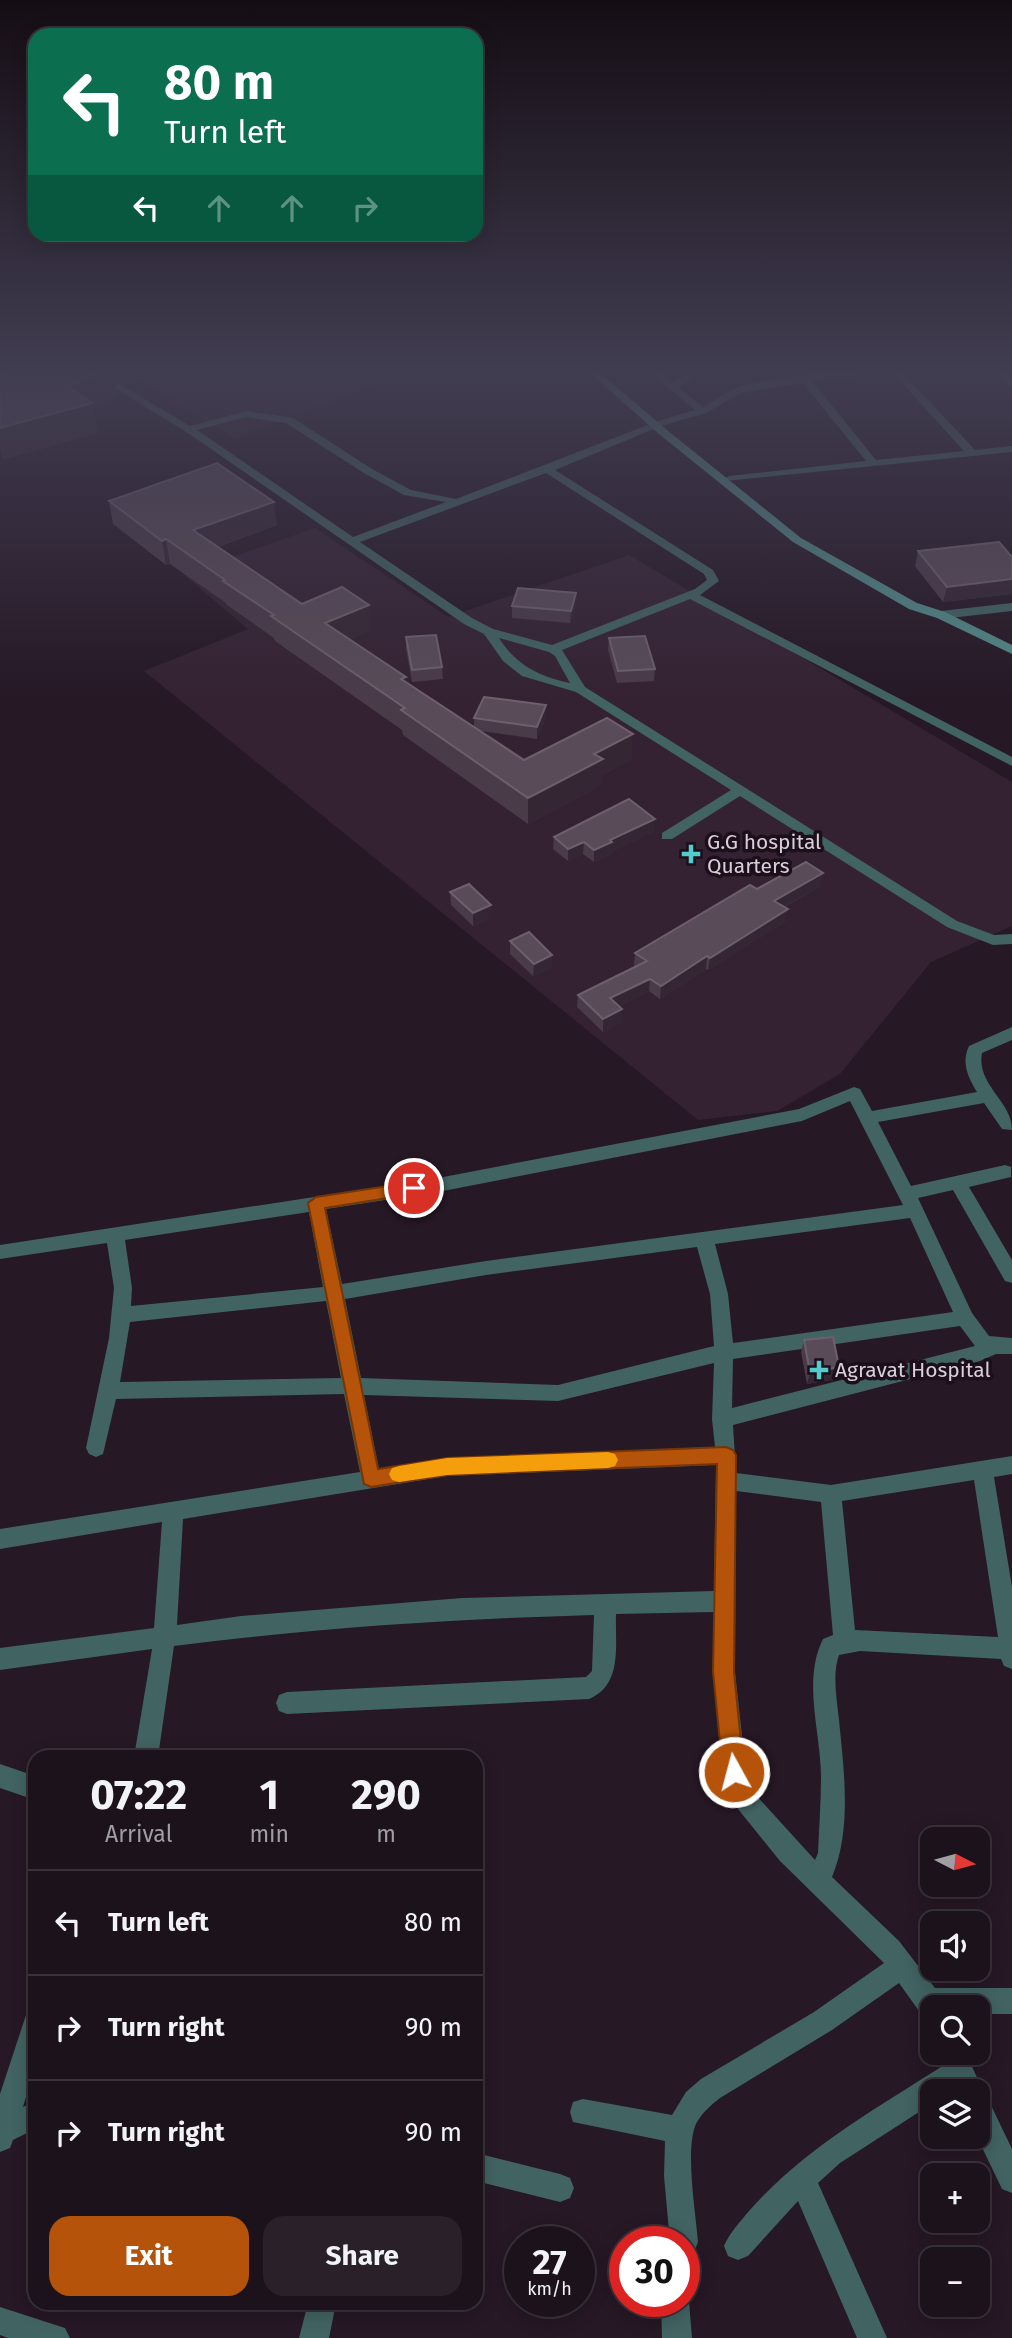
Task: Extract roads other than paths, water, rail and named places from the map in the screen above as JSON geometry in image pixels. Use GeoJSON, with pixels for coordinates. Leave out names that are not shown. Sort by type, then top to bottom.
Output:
{"type":"FeatureCollection","features":[{"type":"Feature","properties":{"kind":"street"},"geometry":{"type":"LineString","coordinates":[[264,481],[468,621],[489,632],[553,649],[560,654],[580,689]]}},
{"type":"Feature","properties":{"kind":"street"},"geometry":{"type":"LineString","coordinates":[[386,481],[408,493],[458,500]]}},
{"type":"Feature","properties":{"kind":"street"},"geometry":{"type":"LineString","coordinates":[[351,541],[514,481]]}},
{"type":"Feature","properties":{"kind":"street"},"geometry":{"type":"LineString","coordinates":[[553,649],[690,594],[713,582],[709,572],[565,481]]}},
{"type":"Feature","properties":{"kind":"street"},"geometry":{"type":"LineString","coordinates":[[727,481],[797,540],[913,606],[941,615],[1012,650]]}},
{"type":"Feature","properties":{"kind":"street"},"geometry":{"type":"LineString","coordinates":[[733,481],[799,532],[922,600],[941,615],[1012,607]]}},
{"type":"Feature","properties":{"kind":"street"},"geometry":{"type":"LineString","coordinates":[[690,594],[1012,762]]}},
{"type":"Feature","properties":{"kind":"street"},"geometry":{"type":"LineString","coordinates":[[489,632],[513,667],[539,680],[580,689],[952,924],[993,940],[1012,939]]}},
{"type":"Feature","properties":{"kind":"street"},"geometry":{"type":"LineString","coordinates":[[667,836],[741,790]]}},
{"type":"Feature","properties":{"kind":"street"},"geometry":{"type":"LineString","coordinates":[[1007,1125],[976,1075],[972,1057],[975,1050],[1012,1033]]}},
{"type":"Feature","properties":{"kind":"street"},"geometry":{"type":"LineString","coordinates":[[0,1252],[438,1185],[802,1115],[854,1093],[915,1210],[965,1318],[984,1342],[1002,1346]]}},
{"type":"Feature","properties":{"kind":"street"},"geometry":{"type":"LineString","coordinates":[[867,1118],[989,1096]]}},
{"type":"Feature","properties":{"kind":"street"},"geometry":{"type":"LineString","coordinates":[[906,1194],[1005,1172]]}},
{"type":"Feature","properties":{"kind":"street"},"geometry":{"type":"LineString","coordinates":[[957,1182],[1010,1268]]}},
{"type":"Feature","properties":{"kind":"street"},"geometry":{"type":"LineString","coordinates":[[316,1203],[371,1478]]}},
{"type":"Feature","properties":{"kind":"street"},"geometry":{"type":"LineString","coordinates":[[120,1315],[334,1293],[486,1268],[915,1210]]}},
{"type":"Feature","properties":{"kind":"street"},"geometry":{"type":"LineString","coordinates":[[96,1448],[108,1391],[123,1289],[115,1235]]}},
{"type":"Feature","properties":{"kind":"street"},"geometry":{"type":"LineString","coordinates":[[704,1239],[719,1294],[724,1352],[724,1672],[734,1772],[746,1801],[789,1852],[890,1950],[924,1995]]}},
{"type":"Feature","properties":{"kind":"street"},"geometry":{"type":"LineString","coordinates":[[108,1391],[352,1386],[558,1393],[724,1352],[965,1318]]}},
{"type":"Feature","properties":{"kind":"street"},"geometry":{"type":"LineString","coordinates":[[722,1419],[1002,1346]]}},
{"type":"Feature","properties":{"kind":"street"},"geometry":{"type":"LineString","coordinates":[[0,1539],[447,1466],[726,1455]]}},
{"type":"Feature","properties":{"kind":"street"},"geometry":{"type":"LineString","coordinates":[[726,1481],[831,1494],[1012,1465]]}},
{"type":"Feature","properties":{"kind":"street"},"geometry":{"type":"LineString","coordinates":[[818,1881],[830,1853],[833,1776],[825,1689],[826,1657],[831,1647],[845,1641],[860,1640],[1011,1652],[983,1469]]}},
{"type":"Feature","properties":{"kind":"street"},"geometry":{"type":"LineString","coordinates":[[831,1494],[845,1641]]}},
{"type":"Feature","properties":{"kind":"street"},"geometry":{"type":"LineString","coordinates":[[147,1750],[165,1636],[173,1510]]}},
{"type":"Feature","properties":{"kind":"street"},"geometry":{"type":"LineString","coordinates":[[0,1659],[165,1636],[462,1608],[724,1601]]}},
{"type":"Feature","properties":{"kind":"street"},"geometry":{"type":"LineString","coordinates":[[287,1703],[589,1688],[598,1682],[603,1674],[605,1604]]}},
{"type":"Feature","properties":{"kind":"street"},"geometry":{"type":"LineString","coordinates":[[0,1776],[28,1786]]}},
{"type":"Feature","properties":{"kind":"street"},"geometry":{"type":"LineString","coordinates":[[683,2226],[679,2167],[680,2130],[687,2112],[726,2077],[824,2021],[902,1965]]}},
{"type":"Feature","properties":{"kind":"street"},"geometry":{"type":"LineString","coordinates":[[990,2002],[1012,2001]]}},
{"type":"Feature","properties":{"kind":"street"},"geometry":{"type":"LineString","coordinates":[[0,2134],[28,2046]]}},
{"type":"Feature","properties":{"kind":"street"},"geometry":{"type":"LineString","coordinates":[[738,2246],[775,2203],[830,2153],[961,2071]]}},
{"type":"Feature","properties":{"kind":"street"},"geometry":{"type":"LineString","coordinates":[[583,2112],[680,2130]]}},
{"type":"Feature","properties":{"kind":"street"},"geometry":{"type":"LineString","coordinates":[[0,2134],[28,2119]]}},
{"type":"Feature","properties":{"kind":"street"},"geometry":{"type":"LineString","coordinates":[[990,2134],[1012,2179]]}},
{"type":"Feature","properties":{"kind":"street"},"geometry":{"type":"LineString","coordinates":[[483,2169],[560,2188]]}},
{"type":"Feature","properties":{"kind":"street"},"geometry":{"type":"LineString","coordinates":[[802,2179],[872,2338]]}},
{"type":"Feature","properties":{"kind":"street"},"geometry":{"type":"LineString","coordinates":[[314,2338],[320,2310]]}},
{"type":"Feature","properties":{"kind":"street"},"geometry":{"type":"LineString","coordinates":[[676,2317],[677,2338]]}},
{"type":"Feature","properties":{"kind":"street"},"geometry":{"type":"LineString","coordinates":[[0,2321],[55,2338]]}},
{"type":"Feature","properties":{"kind":"place","name":"G.G hospital Quarters"},"geometry":{"type":"Point","coordinates":[691,854]}},
{"type":"Feature","properties":{"kind":"place","name":"Agravat Hospital"},"geometry":{"type":"Point","coordinates":[819,1370]}}]}
